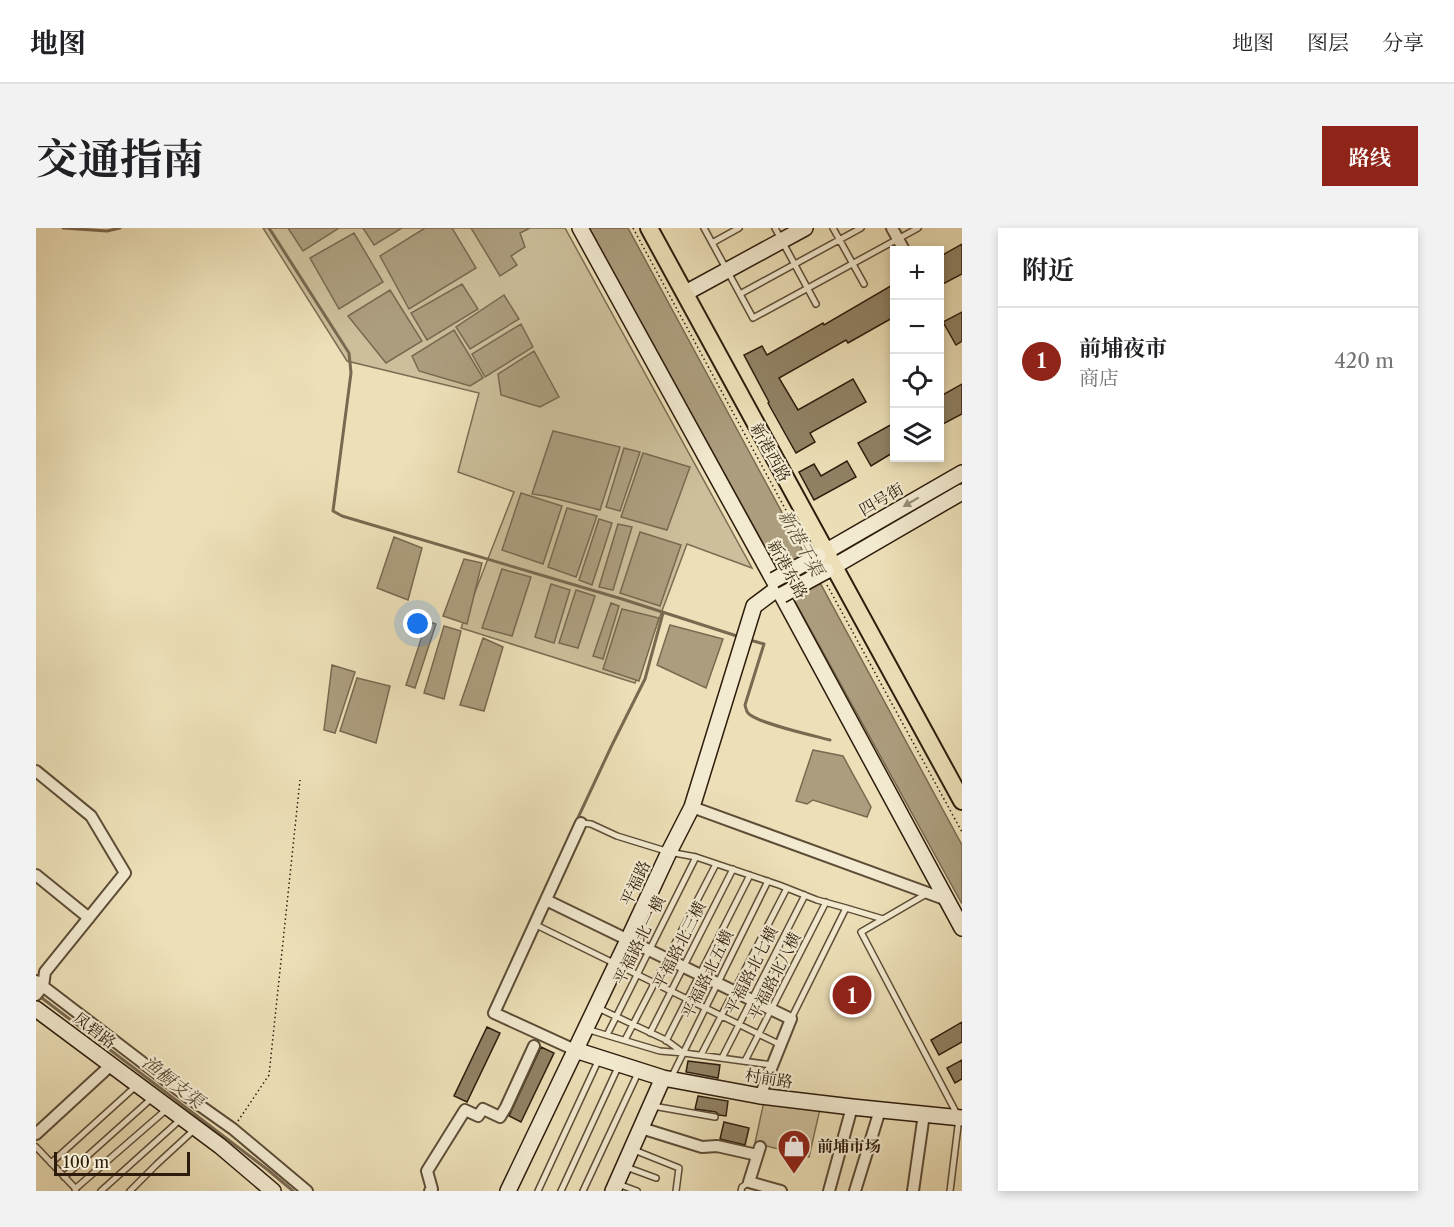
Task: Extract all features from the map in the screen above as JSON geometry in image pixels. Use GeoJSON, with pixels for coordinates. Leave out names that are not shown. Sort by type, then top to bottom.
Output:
{"type":"FeatureCollection","features":[{"type":"Feature","properties":{"kind":"main road","name":"新港东路"},"geometry":{"type":"LineString","coordinates":[[580,228],[962,928]]}},
{"type":"Feature","properties":{"kind":"main road","name":"新港西路"},"geometry":{"type":"LineString","coordinates":[[649,228],[962,801]]}},
{"type":"Feature","properties":{"kind":"main road"},"geometry":{"type":"LineString","coordinates":[[692,290],[727,270],[778,234],[805,228]]}},
{"type":"Feature","properties":{"kind":"main road","name":"四号街"},"geometry":{"type":"LineString","coordinates":[[778,588],[813,554],[962,473]]}},
{"type":"Feature","properties":{"kind":"main road"},"geometry":{"type":"LineString","coordinates":[[778,588],[826,577],[962,492]]}},
{"type":"Feature","properties":{"kind":"main road","name":"平福路"},"geometry":{"type":"LineString","coordinates":[[508,1191],[692,807],[754,606],[778,588]]}},
{"type":"Feature","properties":{"kind":"main road","name":"凤碧路"},"geometry":{"type":"LineString","coordinates":[[36,1010],[220,1146],[273,1191]]}},
{"type":"Feature","properties":{"kind":"main road","name":"村前路"},"geometry":{"type":"LineString","coordinates":[[576,1050],[667,1078],[760,1096],[961,1118]]}},
{"type":"Feature","properties":{"kind":"main road"},"geometry":{"type":"LineString","coordinates":[[615,1187],[651,1106],[667,1078]]}},
{"type":"Feature","properties":{"kind":"street"},"geometry":{"type":"LineString","coordinates":[[892,228],[902,246]]}},
{"type":"Feature","properties":{"kind":"street"},"geometry":{"type":"LineString","coordinates":[[36,771],[91,816],[125,873],[45,972],[38,987],[233,1129],[307,1191]]}},
{"type":"Feature","properties":{"kind":"street"},"geometry":{"type":"LineString","coordinates":[[692,807],[947,900]]}},
{"type":"Feature","properties":{"kind":"street"},"geometry":{"type":"LineString","coordinates":[[576,1050],[494,1013],[581,823]]}},
{"type":"Feature","properties":{"kind":"street"},"geometry":{"type":"LineString","coordinates":[[36,875],[89,918]]}},
{"type":"Feature","properties":{"kind":"street"},"geometry":{"type":"LineString","coordinates":[[546,900],[791,1019],[760,1096]]}},
{"type":"Feature","properties":{"kind":"street"},"geometry":{"type":"LineString","coordinates":[[430,1191],[432,1190],[427,1171],[465,1110],[478,1116],[483,1109],[500,1117],[534,1046]]}},
{"type":"Feature","properties":{"kind":"street"},"geometry":{"type":"LineString","coordinates":[[36,1134],[111,1065]]}},
{"type":"Feature","properties":{"kind":"street"},"geometry":{"type":"LineString","coordinates":[[829,1191],[852,1107]]}},
{"type":"Feature","properties":{"kind":"street"},"geometry":{"type":"LineString","coordinates":[[855,1191],[880,1110]]}},
{"type":"Feature","properties":{"kind":"street"},"geometry":{"type":"LineString","coordinates":[[913,1191],[924,1114]]}},
{"type":"Feature","properties":{"kind":"street"},"geometry":{"type":"LineString","coordinates":[[641,1128],[702,1147],[717,1146],[759,1151],[749,1182],[781,1191]]}},
{"type":"Feature","properties":{"kind":"street"},"geometry":{"type":"LineString","coordinates":[[220,1146],[233,1129]]}},
{"type":"Feature","properties":{"kind":"lane"},"geometry":{"type":"LineString","coordinates":[[704,228],[753,318],[918,228]]}},
{"type":"Feature","properties":{"kind":"lane"},"geometry":{"type":"LineString","coordinates":[[712,243],[739,228]]}},
{"type":"Feature","properties":{"kind":"lane"},"geometry":{"type":"LineString","coordinates":[[833,228],[864,284]]}},
{"type":"Feature","properties":{"kind":"lane"},"geometry":{"type":"LineString","coordinates":[[740,294],[861,228]]}},
{"type":"Feature","properties":{"kind":"lane"},"geometry":{"type":"LineString","coordinates":[[778,234],[816,304]]}},
{"type":"Feature","properties":{"kind":"lane"},"geometry":{"type":"LineString","coordinates":[[581,823],[591,824],[616,836],[669,852],[696,857],[826,902],[883,919]]}},
{"type":"Feature","properties":{"kind":"lane","name":"平福路北一横"},"geometry":{"type":"LineString","coordinates":[[607,1035],[696,857]]}},
{"type":"Feature","properties":{"kind":"lane"},"geometry":{"type":"LineString","coordinates":[[625,1040],[716,864]]}},
{"type":"Feature","properties":{"kind":"lane","name":"平福路北三横"},"geometry":{"type":"LineString","coordinates":[[650,1033],[733,869]]}},
{"type":"Feature","properties":{"kind":"lane"},"geometry":{"type":"LineString","coordinates":[[666,1041],[750,875]]}},
{"type":"Feature","properties":{"kind":"lane","name":"平福路北五横"},"geometry":{"type":"LineString","coordinates":[[667,1078],[684,1053],[768,881]]}},
{"type":"Feature","properties":{"kind":"lane"},"geometry":{"type":"LineString","coordinates":[[701,1055],[787,888]]}},
{"type":"Feature","properties":{"kind":"lane"},"geometry":{"type":"LineString","coordinates":[[928,893],[861,932],[961,1118],[950,1191]]}},
{"type":"Feature","properties":{"kind":"lane","name":"平福路北七横"},"geometry":{"type":"LineString","coordinates":[[722,1058],[805,895]]}},
{"type":"Feature","properties":{"kind":"lane","name":"平福路北八横"},"geometry":{"type":"LineString","coordinates":[[745,1061],[826,902]]}},
{"type":"Feature","properties":{"kind":"lane"},"geometry":{"type":"LineString","coordinates":[[791,1019],[846,908]]}},
{"type":"Feature","properties":{"kind":"lane"},"geometry":{"type":"LineString","coordinates":[[534,924],[780,1045]]}},
{"type":"Feature","properties":{"kind":"lane"},"geometry":{"type":"LineString","coordinates":[[596,1007],[666,1041],[684,1053]]}},
{"type":"Feature","properties":{"kind":"lane"},"geometry":{"type":"LineString","coordinates":[[586,1028],[660,1051],[772,1065]]}},
{"type":"Feature","properties":{"kind":"lane"},"geometry":{"type":"LineString","coordinates":[[538,1191],[599,1058]]}},
{"type":"Feature","properties":{"kind":"lane"},"geometry":{"type":"LineString","coordinates":[[561,1191],[619,1064]]}},
{"type":"Feature","properties":{"kind":"lane"},"geometry":{"type":"LineString","coordinates":[[583,1191],[639,1070]]}},
{"type":"Feature","properties":{"kind":"lane"},"geometry":{"type":"LineString","coordinates":[[51,1163],[137,1084]]}},
{"type":"Feature","properties":{"kind":"lane"},"geometry":{"type":"LineString","coordinates":[[64,1177],[153,1096]]}},
{"type":"Feature","properties":{"kind":"lane"},"geometry":{"type":"LineString","coordinates":[[651,1106],[715,1117]]}},
{"type":"Feature","properties":{"kind":"lane"},"geometry":{"type":"LineString","coordinates":[[36,1147],[76,1190],[168,1108]]}},
{"type":"Feature","properties":{"kind":"lane"},"geometry":{"type":"LineString","coordinates":[[101,1191],[182,1118]]}},
{"type":"Feature","properties":{"kind":"lane"},"geometry":{"type":"LineString","coordinates":[[130,1191],[196,1128]]}},
{"type":"Feature","properties":{"kind":"lane"},"geometry":{"type":"LineString","coordinates":[[632,1149],[680,1168],[676,1191]]}},
{"type":"Feature","properties":{"kind":"lane"},"geometry":{"type":"LineString","coordinates":[[624,1166],[656,1178]]}},
{"type":"Feature","properties":{"kind":"lane"},"geometry":{"type":"LineString","coordinates":[[741,1191],[742,1187],[749,1182]]}},
{"type":"Feature","properties":{"kind":"lane"},"geometry":{"type":"LineString","coordinates":[[615,1187],[637,1191]]}},
{"type":"Feature","properties":{"kind":"path"},"geometry":{"type":"LineString","coordinates":[[633,228],[813,554]]}},
{"type":"Feature","properties":{"kind":"path"},"geometry":{"type":"LineString","coordinates":[[826,577],[962,832]]}},
{"type":"Feature","properties":{"kind":"path"},"geometry":{"type":"LineString","coordinates":[[233,1129],[269,1075],[300,780]]}},
{"type":"Feature","properties":{"kind":"shaded area"},"geometry":{"type":"Polygon","coordinates":[[[263,228],[565,228],[752,568],[687,544],[635,683],[461,628],[514,492],[458,472],[479,393],[347,361],[263,228]]]}},
{"type":"Feature","properties":{"kind":"shaded area"},"geometry":{"type":"Polygon","coordinates":[[[288,228],[339,228],[303,251],[288,228]]]}},
{"type":"Feature","properties":{"kind":"shaded area"},"geometry":{"type":"Polygon","coordinates":[[[363,228],[402,228],[374,245],[363,228]]]}},
{"type":"Feature","properties":{"kind":"shaded area"},"geometry":{"type":"Polygon","coordinates":[[[425,228],[452,228],[476,268],[409,309],[380,256],[425,228]]]}},
{"type":"Feature","properties":{"kind":"shaded area"},"geometry":{"type":"Polygon","coordinates":[[[471,228],[530,228],[520,233],[525,247],[511,256],[517,265],[500,276],[471,228]]]}},
{"type":"Feature","properties":{"kind":"shaded area","name":"新港干渠"},"geometry":{"type":"Polygon","coordinates":[[[589,228],[628,228],[962,845],[962,904],[589,228]]]}},
{"type":"Feature","properties":{"kind":"shaded area"},"geometry":{"type":"Polygon","coordinates":[[[354,233],[383,282],[339,309],[310,258],[354,233]]]}},
{"type":"Feature","properties":{"kind":"shaded area"},"geometry":{"type":"Polygon","coordinates":[[[462,284],[478,309],[427,340],[411,313],[462,284]]]}},
{"type":"Feature","properties":{"kind":"shaded area"},"geometry":{"type":"Polygon","coordinates":[[[390,290],[422,341],[386,363],[348,316],[390,290]]]}},
{"type":"Feature","properties":{"kind":"shaded area"},"geometry":{"type":"Polygon","coordinates":[[[504,295],[519,319],[470,349],[456,327],[504,295]]]}},
{"type":"Feature","properties":{"kind":"shaded area"},"geometry":{"type":"Polygon","coordinates":[[[521,324],[533,347],[485,377],[472,354],[521,324]]]}},
{"type":"Feature","properties":{"kind":"shaded area"},"geometry":{"type":"Polygon","coordinates":[[[454,330],[483,378],[470,386],[419,371],[412,356],[454,330]]]}},
{"type":"Feature","properties":{"kind":"shaded area"},"geometry":{"type":"Polygon","coordinates":[[[534,351],[559,397],[540,407],[501,395],[498,374],[534,351]]]}},
{"type":"Feature","properties":{"kind":"shaded area"},"geometry":{"type":"Polygon","coordinates":[[[553,431],[620,447],[600,510],[532,494],[553,431]]]}},
{"type":"Feature","properties":{"kind":"shaded area"},"geometry":{"type":"Polygon","coordinates":[[[624,448],[640,452],[620,511],[606,507],[624,448]]]}},
{"type":"Feature","properties":{"kind":"shaded area"},"geometry":{"type":"Polygon","coordinates":[[[643,453],[690,467],[667,530],[621,517],[643,453]]]}},
{"type":"Feature","properties":{"kind":"shaded area"},"geometry":{"type":"Polygon","coordinates":[[[521,493],[562,506],[543,564],[502,550],[521,493]]]}},
{"type":"Feature","properties":{"kind":"shaded area"},"geometry":{"type":"Polygon","coordinates":[[[567,508],[597,516],[576,577],[548,567],[567,508]]]}},
{"type":"Feature","properties":{"kind":"shaded area"},"geometry":{"type":"Polygon","coordinates":[[[599,519],[612,523],[592,585],[579,580],[599,519]]]}},
{"type":"Feature","properties":{"kind":"shaded area"},"geometry":{"type":"Polygon","coordinates":[[[618,524],[632,527],[613,590],[599,587],[618,524]]]}},
{"type":"Feature","properties":{"kind":"shaded area"},"geometry":{"type":"Polygon","coordinates":[[[640,532],[681,545],[660,606],[620,593],[640,532]]]}},
{"type":"Feature","properties":{"kind":"shaded area"},"geometry":{"type":"Polygon","coordinates":[[[394,537],[422,548],[408,600],[377,588],[394,537]]]}},
{"type":"Feature","properties":{"kind":"shaded area"},"geometry":{"type":"Polygon","coordinates":[[[464,559],[482,563],[467,624],[443,616],[464,559]]]}},
{"type":"Feature","properties":{"kind":"shaded area"},"geometry":{"type":"Polygon","coordinates":[[[502,569],[531,577],[512,636],[482,628],[502,569]]]}},
{"type":"Feature","properties":{"kind":"shaded area"},"geometry":{"type":"Polygon","coordinates":[[[551,584],[570,590],[554,643],[535,637],[551,584]]]}},
{"type":"Feature","properties":{"kind":"shaded area"},"geometry":{"type":"Polygon","coordinates":[[[576,590],[595,596],[578,648],[559,643],[576,590]]]}},
{"type":"Feature","properties":{"kind":"shaded area"},"geometry":{"type":"Polygon","coordinates":[[[611,603],[619,606],[603,659],[593,656],[611,603]]]}},
{"type":"Feature","properties":{"kind":"shaded area"},"geometry":{"type":"Polygon","coordinates":[[[622,609],[659,618],[639,681],[603,669],[622,609]]]}},
{"type":"Feature","properties":{"kind":"shaded area"},"geometry":{"type":"Polygon","coordinates":[[[427,621],[436,624],[415,688],[406,685],[427,621]]]}},
{"type":"Feature","properties":{"kind":"shaded area"},"geometry":{"type":"Polygon","coordinates":[[[670,625],[723,639],[706,688],[657,665],[670,625]]]}},
{"type":"Feature","properties":{"kind":"shaded area"},"geometry":{"type":"Polygon","coordinates":[[[444,626],[461,631],[444,699],[424,693],[444,626]]]}},
{"type":"Feature","properties":{"kind":"shaded area"},"geometry":{"type":"Polygon","coordinates":[[[483,638],[503,647],[484,711],[460,705],[483,638]]]}},
{"type":"Feature","properties":{"kind":"shaded area"},"geometry":{"type":"Polygon","coordinates":[[[332,665],[355,672],[335,733],[324,730],[332,665]]]}},
{"type":"Feature","properties":{"kind":"shaded area"},"geometry":{"type":"Polygon","coordinates":[[[357,678],[390,686],[376,743],[340,731],[357,678]]]}},
{"type":"Feature","properties":{"kind":"shaded area"},"geometry":{"type":"Polygon","coordinates":[[[813,750],[843,756],[871,807],[867,817],[813,800],[807,804],[796,801],[813,750]]]}},
{"type":"Feature","properties":{"kind":"shaded area"},"geometry":{"type":"Polygon","coordinates":[[[764,1101],[820,1109],[809,1157],[755,1143],[764,1101]]]}},
{"type":"Feature","properties":{"kind":"building"},"geometry":{"type":"Polygon","coordinates":[[[962,244],[962,274],[944,283],[944,254],[962,244]]]}},
{"type":"Feature","properties":{"kind":"building"},"geometry":{"type":"Polygon","coordinates":[[[890,286],[890,319],[848,343],[846,340],[779,378],[798,410],[853,379],[866,402],[810,433],[815,442],[796,453],[744,355],[762,346],[767,355],[823,323],[824,325],[890,286]]]}},
{"type":"Feature","properties":{"kind":"building"},"geometry":{"type":"Polygon","coordinates":[[[962,312],[962,341],[956,345],[944,321],[962,312]]]}},
{"type":"Feature","properties":{"kind":"building"},"geometry":{"type":"Polygon","coordinates":[[[962,384],[962,414],[944,423],[944,408],[944,394],[962,384]]]}},
{"type":"Feature","properties":{"kind":"building"},"geometry":{"type":"Polygon","coordinates":[[[890,425],[890,454],[871,466],[858,443],[890,425]]]}},
{"type":"Feature","properties":{"kind":"building"},"geometry":{"type":"Polygon","coordinates":[[[847,461],[856,477],[814,500],[799,472],[814,464],[821,476],[847,461]]]}},
{"type":"Feature","properties":{"kind":"building"},"geometry":{"type":"Polygon","coordinates":[[[962,1022],[962,1042],[939,1055],[931,1040],[962,1022]]]}},
{"type":"Feature","properties":{"kind":"building"},"geometry":{"type":"Polygon","coordinates":[[[487,1027],[500,1033],[467,1102],[454,1096],[487,1027]]]}},
{"type":"Feature","properties":{"kind":"building"},"geometry":{"type":"Polygon","coordinates":[[[541,1047],[554,1053],[521,1122],[509,1116],[541,1047]]]}},
{"type":"Feature","properties":{"kind":"building"},"geometry":{"type":"Polygon","coordinates":[[[962,1060],[962,1079],[955,1083],[947,1068],[962,1060]]]}},
{"type":"Feature","properties":{"kind":"building"},"geometry":{"type":"Polygon","coordinates":[[[688,1061],[720,1065],[718,1078],[686,1072],[688,1061]]]}},
{"type":"Feature","properties":{"kind":"building"},"geometry":{"type":"Polygon","coordinates":[[[698,1096],[728,1101],[726,1116],[695,1109],[698,1096]]]}},
{"type":"Feature","properties":{"kind":"building"},"geometry":{"type":"Polygon","coordinates":[[[724,1122],[749,1128],[745,1145],[720,1139],[724,1122]]]}},
{"type":"Feature","properties":{"kind":"waterway"},"geometry":{"type":"LineString","coordinates":[[63,228],[107,231],[120,228]]}},
{"type":"Feature","properties":{"kind":"waterway"},"geometry":{"type":"LineString","coordinates":[[269,228],[349,353],[351,373],[333,511],[342,516],[622,599],[740,637]]}},
{"type":"Feature","properties":{"kind":"waterway"},"geometry":{"type":"LineString","coordinates":[[576,822],[645,679],[663,613]]}},
{"type":"Feature","properties":{"kind":"waterway"},"geometry":{"type":"LineString","coordinates":[[750,640],[764,644],[745,705],[747,712],[762,721],[830,740]]}},
{"type":"Feature","properties":{"kind":"waterway","name":"渔橱支渠"},"geometry":{"type":"LineString","coordinates":[[38,995],[293,1191]]}},
{"type":"Feature","properties":{"kind":"place","name":"前埔夜市"},"geometry":{"type":"Point","coordinates":[852,995]}},
{"type":"Feature","properties":{"kind":"place","name":"前埔市场"},"geometry":{"type":"Point","coordinates":[794,1175]}}]}
